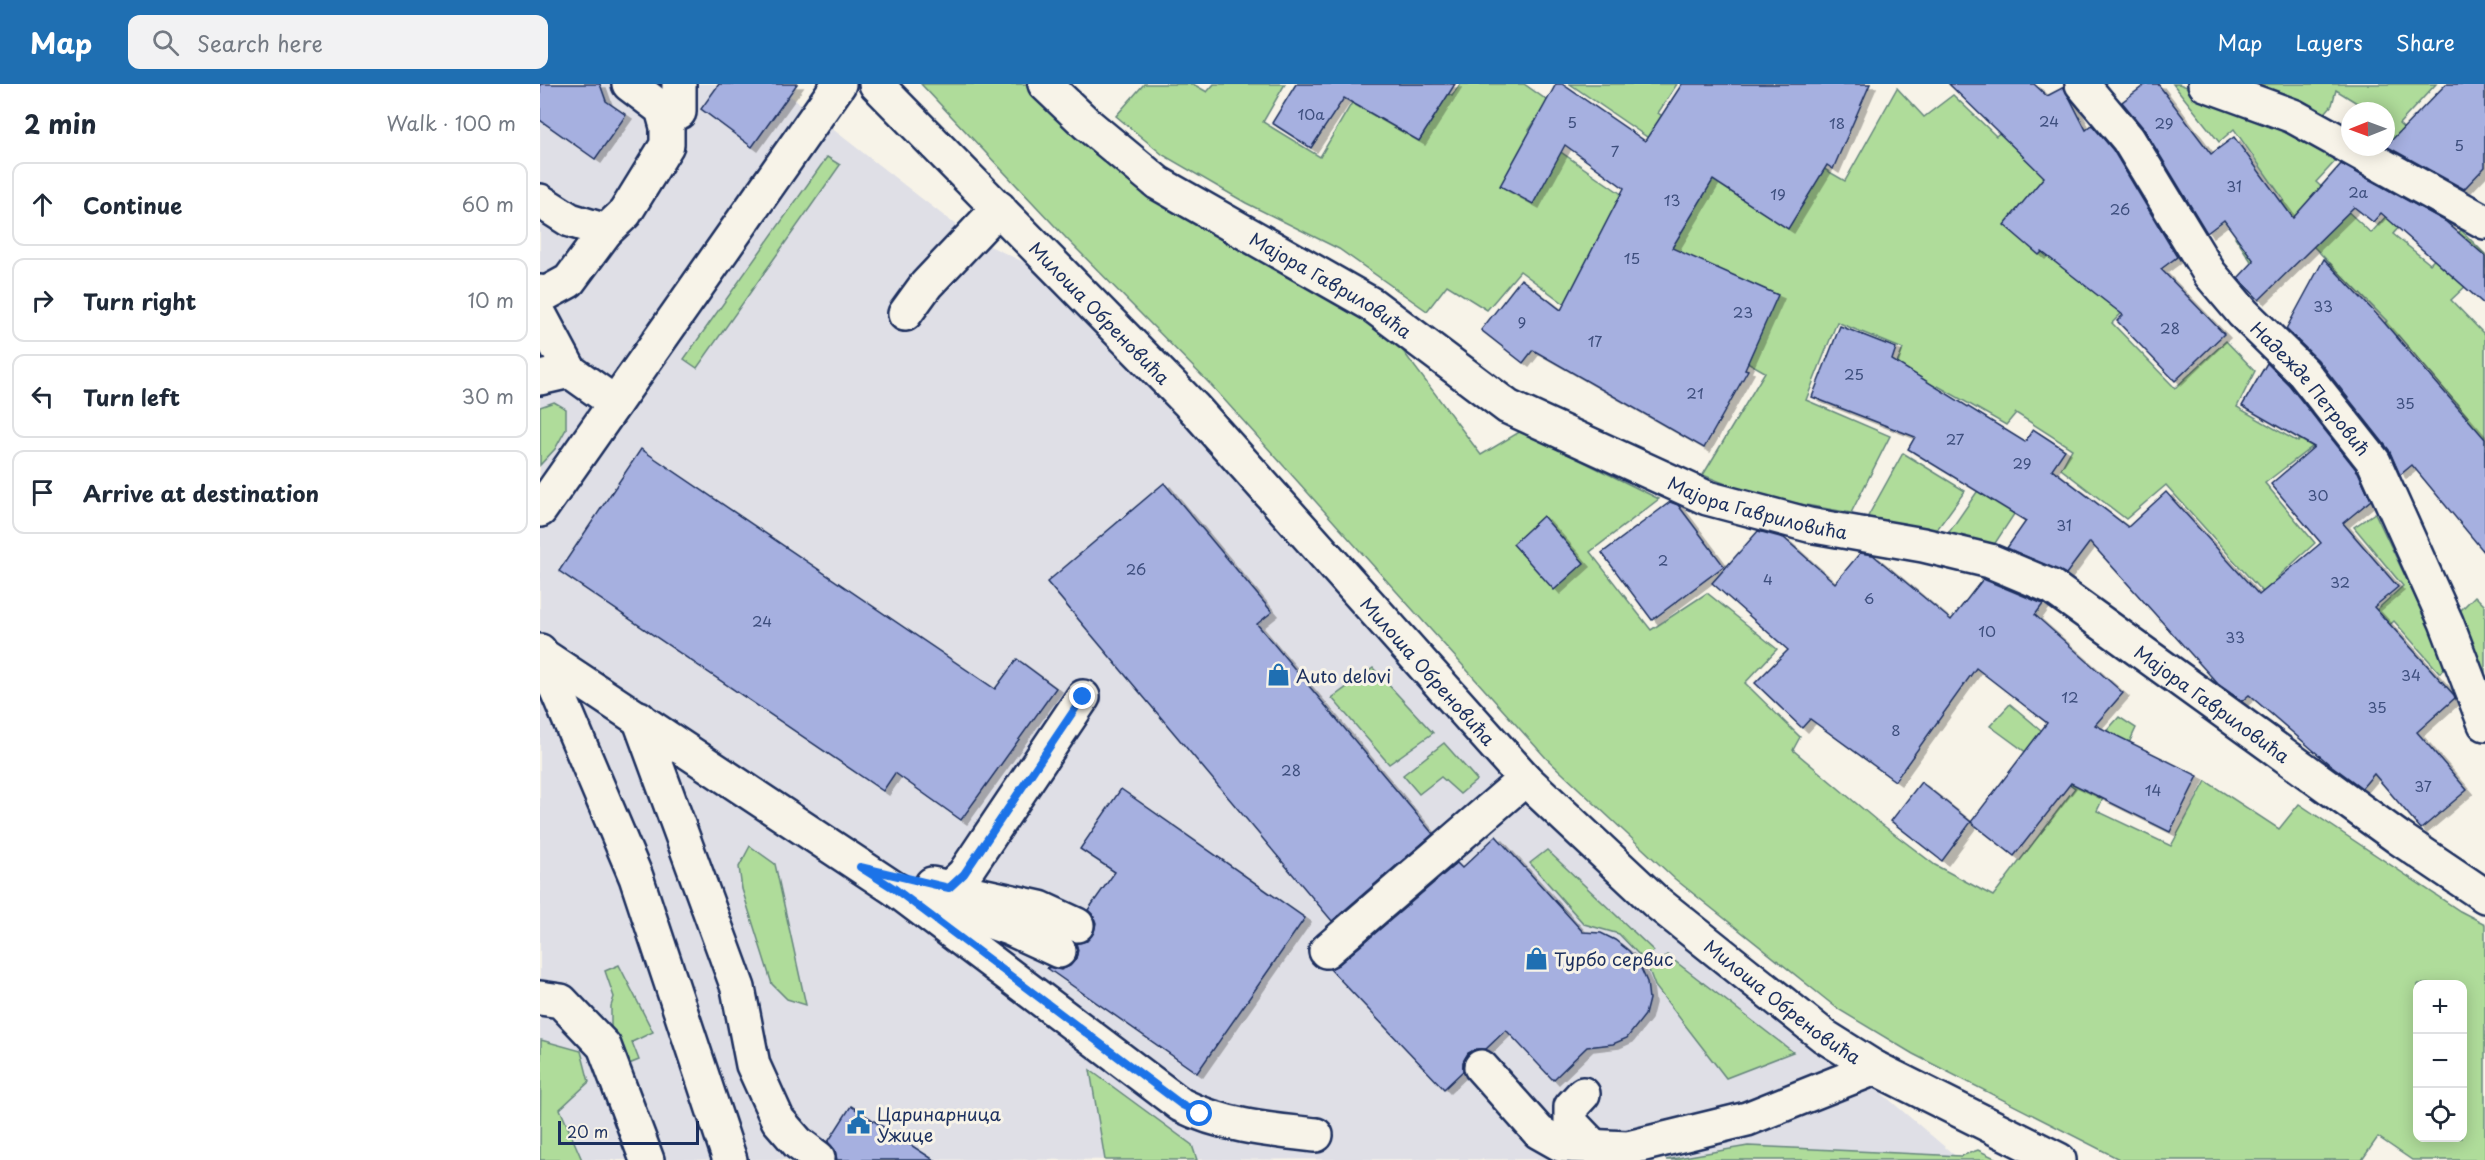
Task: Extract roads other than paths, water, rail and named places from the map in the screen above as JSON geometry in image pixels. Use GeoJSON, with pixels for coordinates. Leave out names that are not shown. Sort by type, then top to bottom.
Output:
{"type":"FeatureCollection","features":[{"type":"Feature","properties":{"kind":"street"},"geometry":{"type":"LineString","coordinates":[[629,84],[662,109],[667,128],[668,145]]}},
{"type":"Feature","properties":{"kind":"street"},"geometry":{"type":"LineString","coordinates":[[540,292],[547,293],[569,281],[606,231],[626,213],[668,145],[679,98],[677,99],[658,84]]}},
{"type":"Feature","properties":{"kind":"street"},"geometry":{"type":"LineString","coordinates":[[540,510],[839,84]]}},
{"type":"Feature","properties":{"kind":"street","name":"Милоша Обреновића"},"geometry":{"type":"LineString","coordinates":[[876,84],[1193,407],[1525,779],[1655,901],[1824,1036],[1875,1068],[2059,1160]]}},
{"type":"Feature","properties":{"kind":"street","name":"Мајора Гавриловића"},"geometry":{"type":"LineString","coordinates":[[1045,84],[1087,124],[1158,183],[1371,304],[1508,407],[1707,498],[1809,525],[1923,545],[1990,561],[2052,587],[2399,838],[2485,897]]}},
{"type":"Feature","properties":{"kind":"street","name":"Надежде Петровић"},"geometry":{"type":"LineString","coordinates":[[2082,84],[2128,140],[2210,274],[2243,313],[2303,372],[2374,462],[2446,622],[2485,724]]}},
{"type":"Feature","properties":{"kind":"street"},"geometry":{"type":"LineString","coordinates":[[2205,84],[2293,116],[2485,222]]}},
{"type":"Feature","properties":{"kind":"street"},"geometry":{"type":"LineString","coordinates":[[540,201],[570,220],[606,231]]}},
{"type":"Feature","properties":{"kind":"street"},"geometry":{"type":"LineString","coordinates":[[904,314],[926,285],[999,207]]}},
{"type":"Feature","properties":{"kind":"street"},"geometry":{"type":"LineString","coordinates":[[540,315],[555,375],[615,403]]}},
{"type":"Feature","properties":{"kind":"street"},"geometry":{"type":"LineString","coordinates":[[541,653],[895,889],[1182,1105],[1220,1121],[1271,1131],[1316,1135]]}},
{"type":"Feature","properties":{"kind":"street"},"geometry":{"type":"LineString","coordinates":[[541,653],[636,877],[730,1160]]}},
{"type":"Feature","properties":{"kind":"street"},"geometry":{"type":"LineString","coordinates":[[949,888],[964,874],[1083,697]]}},
{"type":"Feature","properties":{"kind":"street"},"geometry":{"type":"LineString","coordinates":[[639,717],[738,988],[753,1065],[824,1149]]}},
{"type":"Feature","properties":{"kind":"street"},"geometry":{"type":"LineString","coordinates":[[1326,951],[1525,779]]}},
{"type":"Feature","properties":{"kind":"street"},"geometry":{"type":"LineString","coordinates":[[860,867],[1040,908],[1068,938],[1011,929],[895,889]]}},
{"type":"Feature","properties":{"kind":"street"},"geometry":{"type":"LineString","coordinates":[[540,998],[561,1001],[604,1046],[647,1160]]}},
{"type":"Feature","properties":{"kind":"street"},"geometry":{"type":"LineString","coordinates":[[1481,1067],[1539,1132],[1562,1145],[1628,1148],[1746,1119],[1875,1068]]}},
{"type":"Feature","properties":{"kind":"street"},"geometry":{"type":"LineString","coordinates":[[1583,1094],[1571,1107],[1571,1123],[1593,1146]]}},
{"type":"Feature","properties":{"kind":"place","name":"Auto delovi"},"geometry":{"type":"Point","coordinates":[1278,675]}},
{"type":"Feature","properties":{"kind":"place","name":"Турбо сервис"},"geometry":{"type":"Point","coordinates":[1536,958]}},
{"type":"Feature","properties":{"kind":"place","name":"Царинарница Ужице"},"geometry":{"type":"Point","coordinates":[859,1123]}}]}
